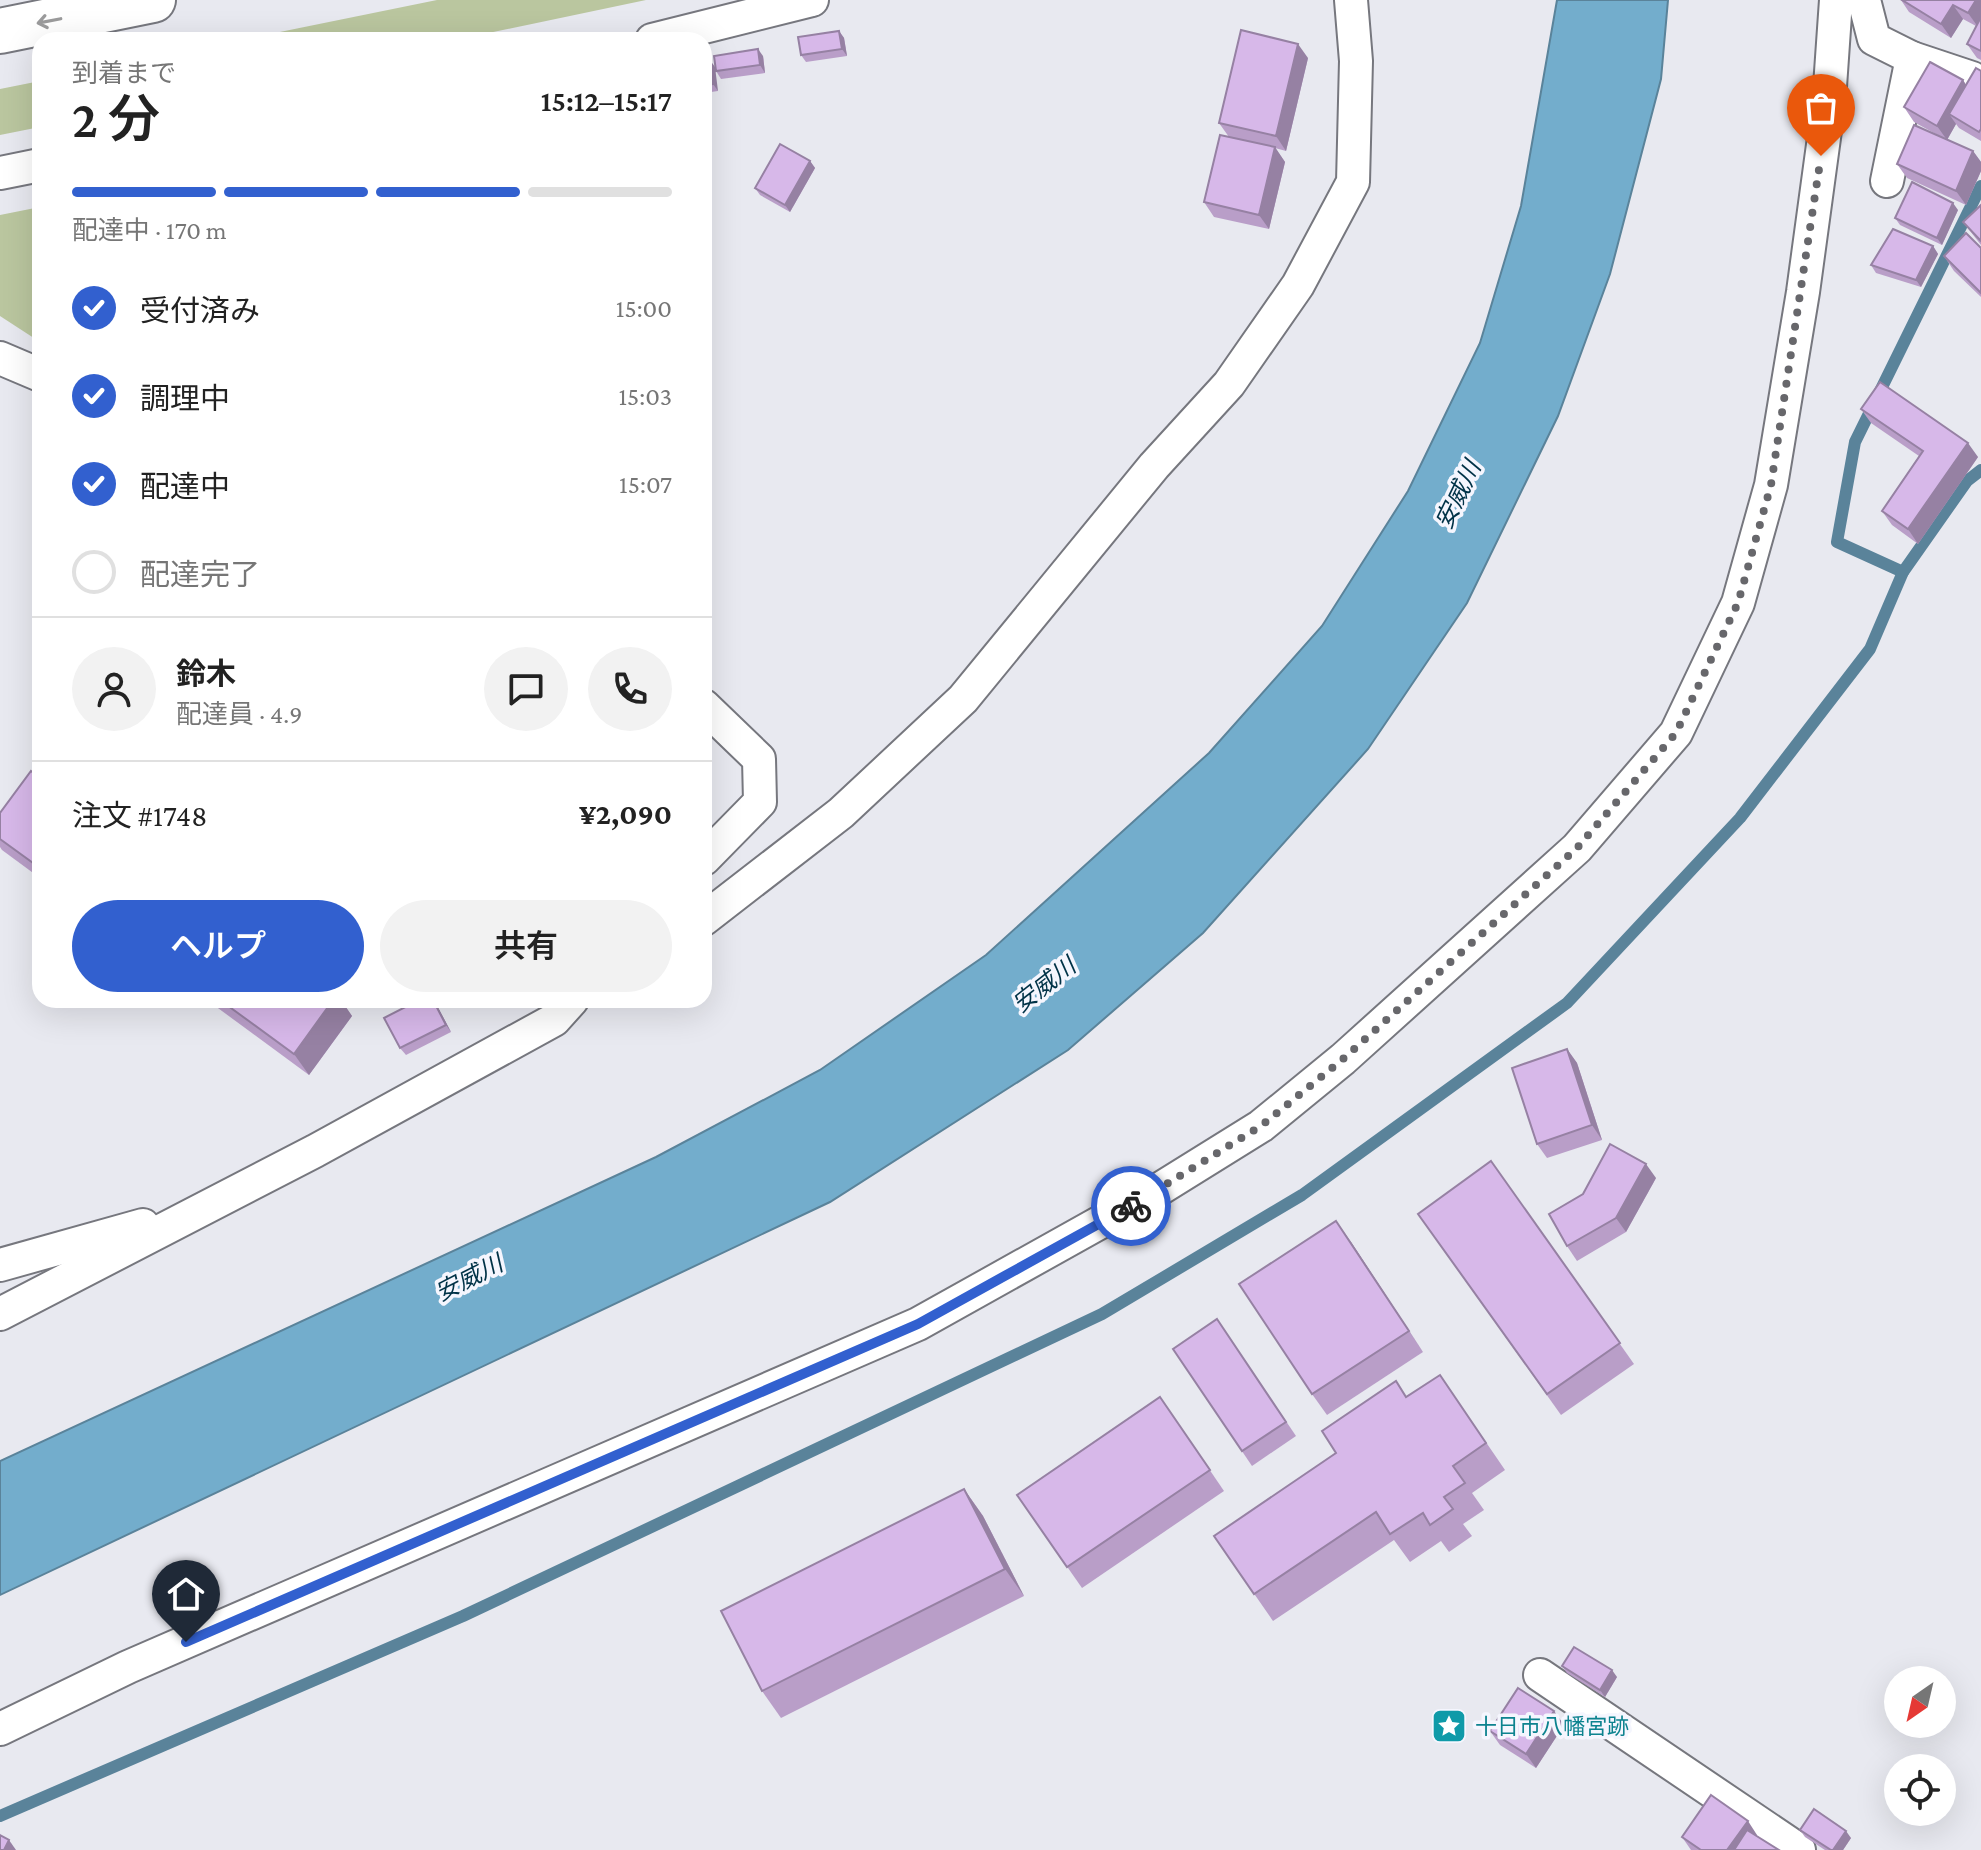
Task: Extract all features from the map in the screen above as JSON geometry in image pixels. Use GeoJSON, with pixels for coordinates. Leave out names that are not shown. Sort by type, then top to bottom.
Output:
{"type":"FeatureCollection","features":[{"type":"Feature","properties":{"kind":"highway"},"geometry":{"type":"LineString","coordinates":[[0,31],[153,0]]}},
{"type":"Feature","properties":{"kind":"street"},"geometry":{"type":"LineString","coordinates":[[684,32],[812,0]]}},
{"type":"Feature","properties":{"kind":"street"},"geometry":{"type":"LineString","coordinates":[[712,913],[841,813],[963,699],[1154,466],[1229,384],[1298,285],[1353,182],[1356,61],[1351,0]]}},
{"type":"Feature","properties":{"kind":"street"},"geometry":{"type":"LineString","coordinates":[[0,1729],[128,1667],[918,1324],[1132,1205],[1261,1126],[1343,1059],[1577,848],[1676,733],[1738,603],[1771,485],[1800,307],[1829,101],[1836,0]]}},
{"type":"Feature","properties":{"kind":"street"},"geometry":{"type":"LineString","coordinates":[[1864,0],[1874,39],[1912,58],[1972,78]]}},
{"type":"Feature","properties":{"kind":"street"},"geometry":{"type":"LineString","coordinates":[[1887,181],[1912,58]]}},
{"type":"Feature","properties":{"kind":"street"},"geometry":{"type":"LineString","coordinates":[[0,173],[32,167]]}},
{"type":"Feature","properties":{"kind":"street"},"geometry":{"type":"LineString","coordinates":[[0,358],[32,372]]}},
{"type":"Feature","properties":{"kind":"street"},"geometry":{"type":"LineString","coordinates":[[712,714],[759,759],[760,802],[712,851]]}},
{"type":"Feature","properties":{"kind":"street"},"geometry":{"type":"LineString","coordinates":[[0,1314],[204,1208],[563,1010]]}},
{"type":"Feature","properties":{"kind":"street"},"geometry":{"type":"LineString","coordinates":[[0,1265],[204,1208]]}},
{"type":"Feature","properties":{"kind":"street"},"geometry":{"type":"LineString","coordinates":[[1540,1675],[1799,1850]]}},
{"type":"Feature","properties":{"kind":"green space"},"geometry":{"type":"Polygon","coordinates":[[[437,0],[646,0],[493,32],[279,32],[437,0]]]}},
{"type":"Feature","properties":{"kind":"green space"},"geometry":{"type":"Polygon","coordinates":[[[32,83],[32,129],[0,135],[0,89],[32,83]]]}},
{"type":"Feature","properties":{"kind":"green space"},"geometry":{"type":"Polygon","coordinates":[[[32,209],[32,337],[0,316],[0,215],[32,209]]]}},
{"type":"Feature","properties":{"kind":"water","name":"安威川"},"geometry":{"type":"Polygon","coordinates":[[[1557,0],[1668,0],[1661,79],[1610,274],[1558,416],[1467,603],[1368,749],[1203,933],[1068,1050],[830,1202],[0,1595],[0,1461],[656,1157],[820,1070],[986,955],[1209,753],[1322,626],[1408,491],[1480,343],[1521,206],[1557,0]]]}},
{"type":"Feature","properties":{"kind":"building"},"geometry":{"type":"Polygon","coordinates":[[[1902,0],[1976,0],[1968,13],[1953,5],[1941,24],[1902,0]]]}},
{"type":"Feature","properties":{"kind":"building"},"geometry":{"type":"Polygon","coordinates":[[[1981,17],[1981,51],[1967,44],[1981,17]]]}},
{"type":"Feature","properties":{"kind":"building"},"geometry":{"type":"Polygon","coordinates":[[[1241,30],[1298,44],[1276,136],[1219,123],[1241,30]]]}},
{"type":"Feature","properties":{"kind":"building"},"geometry":{"type":"Polygon","coordinates":[[[839,31],[842,49],[801,55],[798,37],[839,31]]]}},
{"type":"Feature","properties":{"kind":"building"},"geometry":{"type":"Polygon","coordinates":[[[758,49],[760,65],[716,71],[714,56],[758,49]]]}},
{"type":"Feature","properties":{"kind":"building"},"geometry":{"type":"Polygon","coordinates":[[[1930,62],[1963,80],[1937,126],[1904,107],[1930,62]]]}},
{"type":"Feature","properties":{"kind":"building"},"geometry":{"type":"Polygon","coordinates":[[[1976,68],[1981,71],[1979,132],[1949,114],[1976,68]]]}},
{"type":"Feature","properties":{"kind":"building"},"geometry":{"type":"Polygon","coordinates":[[[1914,125],[1973,151],[1956,191],[1897,164],[1914,125]]]}},
{"type":"Feature","properties":{"kind":"building"},"geometry":{"type":"Polygon","coordinates":[[[1220,135],[1275,147],[1259,215],[1204,202],[1220,135]]]}},
{"type":"Feature","properties":{"kind":"building"},"geometry":{"type":"Polygon","coordinates":[[[780,144],[810,161],[785,205],[755,188],[780,144]]]}},
{"type":"Feature","properties":{"kind":"building"},"geometry":{"type":"Polygon","coordinates":[[[1912,182],[1953,203],[1937,238],[1895,218],[1912,182]]]}},
{"type":"Feature","properties":{"kind":"building"},"geometry":{"type":"Polygon","coordinates":[[[1981,205],[1981,241],[1963,222],[1981,205]]]}},
{"type":"Feature","properties":{"kind":"building"},"geometry":{"type":"Polygon","coordinates":[[[1893,229],[1933,246],[1916,280],[1871,265],[1893,229]]]}},
{"type":"Feature","properties":{"kind":"building"},"geometry":{"type":"Polygon","coordinates":[[[1966,233],[1981,248],[1981,293],[1944,256],[1966,233]]]}},
{"type":"Feature","properties":{"kind":"building"},"geometry":{"type":"Polygon","coordinates":[[[1880,382],[1968,443],[1908,529],[1882,511],[1923,451],[1861,409],[1880,382]]]}},
{"type":"Feature","properties":{"kind":"building"},"geometry":{"type":"Polygon","coordinates":[[[31,771],[32,862],[0,839],[0,813],[31,771]]]}},
{"type":"Feature","properties":{"kind":"building"},"geometry":{"type":"Polygon","coordinates":[[[231,1008],[327,1008],[294,1054],[231,1008]]]}},
{"type":"Feature","properties":{"kind":"building"},"geometry":{"type":"Polygon","coordinates":[[[403,1008],[437,1008],[446,1025],[400,1048],[384,1018],[403,1008]]]}},
{"type":"Feature","properties":{"kind":"building"},"geometry":{"type":"Polygon","coordinates":[[[1567,1049],[1592,1125],[1537,1144],[1512,1068],[1567,1049]]]}},
{"type":"Feature","properties":{"kind":"building"},"geometry":{"type":"Polygon","coordinates":[[[1610,1144],[1646,1164],[1616,1218],[1567,1246],[1549,1214],[1583,1194],[1610,1144]]]}},
{"type":"Feature","properties":{"kind":"building"},"geometry":{"type":"Polygon","coordinates":[[[1491,1161],[1620,1343],[1547,1394],[1418,1214],[1491,1161]]]}},
{"type":"Feature","properties":{"kind":"building"},"geometry":{"type":"Polygon","coordinates":[[[1336,1221],[1409,1331],[1312,1394],[1239,1284],[1336,1221]]]}},
{"type":"Feature","properties":{"kind":"building"},"geometry":{"type":"Polygon","coordinates":[[[1217,1319],[1286,1422],[1242,1451],[1173,1349],[1217,1319]]]}},
{"type":"Feature","properties":{"kind":"building"},"geometry":{"type":"Polygon","coordinates":[[[1440,1375],[1486,1443],[1453,1466],[1465,1483],[1444,1497],[1453,1509],[1430,1525],[1423,1513],[1390,1534],[1376,1512],[1254,1594],[1214,1536],[1336,1453],[1322,1431],[1396,1381],[1406,1397],[1440,1375]]]}},
{"type":"Feature","properties":{"kind":"building"},"geometry":{"type":"Polygon","coordinates":[[[1160,1397],[1210,1470],[1067,1567],[1017,1495],[1160,1397]]]}},
{"type":"Feature","properties":{"kind":"building"},"geometry":{"type":"Polygon","coordinates":[[[964,1489],[1005,1569],[762,1691],[721,1611],[964,1489]]]}},
{"type":"Feature","properties":{"kind":"building"},"geometry":{"type":"Polygon","coordinates":[[[1574,1647],[1612,1670],[1600,1690],[1562,1666],[1574,1647]]]}},
{"type":"Feature","properties":{"kind":"building"},"geometry":{"type":"Polygon","coordinates":[[[1518,1688],[1554,1711],[1526,1754],[1490,1731],[1518,1688]]]}},
{"type":"Feature","properties":{"kind":"building"},"geometry":{"type":"Polygon","coordinates":[[[1711,1795],[1748,1821],[1727,1850],[1701,1850],[1682,1837],[1711,1795]]]}},
{"type":"Feature","properties":{"kind":"building"},"geometry":{"type":"Polygon","coordinates":[[[1814,1809],[1846,1831],[1833,1850],[1800,1830],[1814,1809]]]}},
{"type":"Feature","properties":{"kind":"building"},"geometry":{"type":"Polygon","coordinates":[[[1747,1830],[1779,1850],[1734,1850],[1747,1830]]]}},
{"type":"Feature","properties":{"kind":"building"},"geometry":{"type":"Polygon","coordinates":[[[0,1835],[9,1840],[4,1850],[0,1850],[0,1835]]]}},
{"type":"Feature","properties":{"kind":"waterway"},"geometry":{"type":"LineString","coordinates":[[1903,572],[1837,542],[1855,442],[1981,186]]}},
{"type":"Feature","properties":{"kind":"waterway"},"geometry":{"type":"LineString","coordinates":[[0,1816],[463,1616],[1102,1314],[1302,1195],[1567,1003],[1740,818],[1870,649],[1903,572],[1967,481],[1981,470]]}},
{"type":"Feature","properties":{"kind":"way so far"},"geometry":{"type":"LineString","coordinates":[[1131,1206],[1261,1126],[1343,1059],[1577,848],[1676,733],[1738,603],[1771,485],[1803,292],[1821,156]]}},
{"type":"Feature","properties":{"kind":"place","name":"十日市八幡宮跡"},"geometry":{"type":"Point","coordinates":[1449,1726]}},
{"type":"Feature","properties":{"kind":"route"},"geometry":{"type":"LineString","coordinates":[[186,1642],[918,1324],[1131,1206]]}}]}
